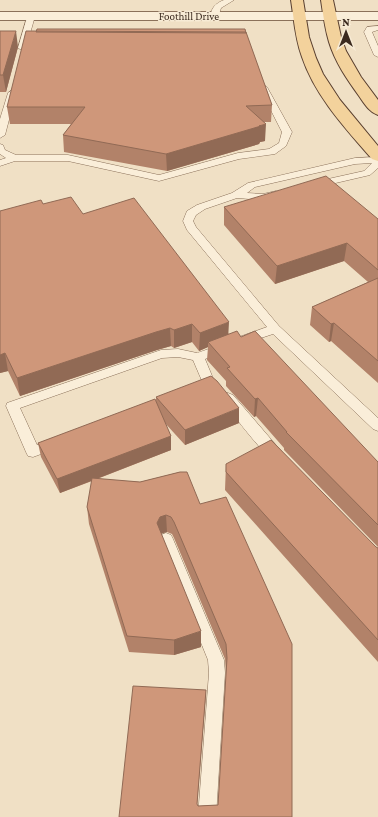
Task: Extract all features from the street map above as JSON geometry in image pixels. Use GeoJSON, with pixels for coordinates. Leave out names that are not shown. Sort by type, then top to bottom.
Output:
{"type":"FeatureCollection","features":[{"type":"Feature","properties":{"kind":"main road"},"geometry":{"type":"LineString","coordinates":[[297,0],[304,42],[325,91],[378,156]]}},
{"type":"Feature","properties":{"kind":"main road"},"geometry":{"type":"LineString","coordinates":[[327,0],[337,44],[344,60],[356,81],[378,110]]}},
{"type":"Feature","properties":{"kind":"street","name":"Foothill Drive"},"geometry":{"type":"LineString","coordinates":[[0,16],[378,16]]}},
{"type":"Feature","properties":{"kind":"lane"},"geometry":{"type":"LineString","coordinates":[[215,16],[217,6],[230,0]]}},
{"type":"Feature","properties":{"kind":"lane"},"geometry":{"type":"LineString","coordinates":[[20,59],[30,16]]}},
{"type":"Feature","properties":{"kind":"lane"},"geometry":{"type":"LineString","coordinates":[[378,28],[368,30],[376,44],[378,55]]}},
{"type":"Feature","properties":{"kind":"lane"},"geometry":{"type":"LineString","coordinates":[[0,163],[14,158],[68,158],[159,178],[238,156],[272,152],[283,144],[288,132],[264,89],[259,76]]}},
{"type":"Feature","properties":{"kind":"lane"},"geometry":{"type":"LineString","coordinates":[[0,135],[15,82]]}},
{"type":"Feature","properties":{"kind":"lane"},"geometry":{"type":"LineString","coordinates":[[0,147],[1,151],[14,158]]}},
{"type":"Feature","properties":{"kind":"lane"},"geometry":{"type":"LineString","coordinates":[[378,162],[355,161],[252,185],[236,195],[201,207],[191,213],[188,221],[190,228],[275,329],[378,426]]}},
{"type":"Feature","properties":{"kind":"lane"},"geometry":{"type":"LineString","coordinates":[[316,185],[367,173],[378,162]]}},
{"type":"Feature","properties":{"kind":"lane"},"geometry":{"type":"LineString","coordinates":[[304,172],[316,185],[336,193]]}},
{"type":"Feature","properties":{"kind":"lane"},"geometry":{"type":"LineString","coordinates":[[236,195],[263,197],[286,192]]}},
{"type":"Feature","properties":{"kind":"lane"},"geometry":{"type":"LineString","coordinates":[[70,437],[33,452],[12,406],[161,354],[178,353],[198,357],[275,329]]}},
{"type":"Feature","properties":{"kind":"lane"},"geometry":{"type":"LineString","coordinates":[[198,357],[210,383],[223,392],[258,435],[288,467]]}},
{"type":"Feature","properties":{"kind":"lane"},"geometry":{"type":"LineString","coordinates":[[187,392],[210,383]]}},
{"type":"Feature","properties":{"kind":"lane"},"geometry":{"type":"LineString","coordinates":[[166,539],[216,660],[217,672],[207,817]]}},
{"type":"Feature","properties":{"kind":"building"},"geometry":{"type":"Polygon","coordinates":[[[37,29],[245,29],[246,33],[36,32],[37,29]]]}},
{"type":"Feature","properties":{"kind":"building"},"geometry":{"type":"Polygon","coordinates":[[[0,31],[16,31],[3,75],[0,75],[0,31]]]}},
{"type":"Feature","properties":{"kind":"building"},"geometry":{"type":"Polygon","coordinates":[[[26,31],[246,32],[272,105],[246,106],[266,124],[166,154],[63,135],[85,107],[7,107],[26,31]]]}},
{"type":"Feature","properties":{"kind":"building"},"geometry":{"type":"Polygon","coordinates":[[[326,176],[378,219],[378,270],[347,243],[277,266],[224,207],[326,176]]]}},
{"type":"Feature","properties":{"kind":"building"},"geometry":{"type":"Polygon","coordinates":[[[71,197],[83,214],[134,198],[229,322],[200,333],[192,324],[174,330],[170,328],[17,378],[5,353],[0,355],[0,211],[41,200],[43,204],[71,197]]]}},
{"type":"Feature","properties":{"kind":"building"},"geometry":{"type":"Polygon","coordinates":[[[378,278],[378,361],[334,323],[331,324],[312,307],[378,278]]]}},
{"type":"Feature","properties":{"kind":"building"},"geometry":{"type":"Polygon","coordinates":[[[237,331],[241,337],[255,331],[378,462],[378,525],[286,432],[258,398],[255,399],[227,368],[230,367],[208,342],[237,331]]]}},
{"type":"Feature","properties":{"kind":"building"},"geometry":{"type":"Polygon","coordinates":[[[211,376],[217,381],[239,408],[185,430],[156,397],[211,376]]]}},
{"type":"Feature","properties":{"kind":"building"},"geometry":{"type":"Polygon","coordinates":[[[155,399],[171,436],[57,479],[38,443],[155,399]]]}},
{"type":"Feature","properties":{"kind":"building"},"geometry":{"type":"Polygon","coordinates":[[[271,440],[378,548],[378,640],[226,472],[226,464],[271,440]]]}},
{"type":"Feature","properties":{"kind":"building"},"geometry":{"type":"Polygon","coordinates":[[[180,472],[187,472],[200,504],[226,497],[292,644],[292,817],[119,817],[133,686],[206,690],[197,804],[198,806],[218,805],[227,658],[226,644],[174,522],[171,517],[166,515],[160,517],[157,523],[201,631],[174,640],[127,636],[87,507],[92,478],[140,482],[180,472]]]}}]}
